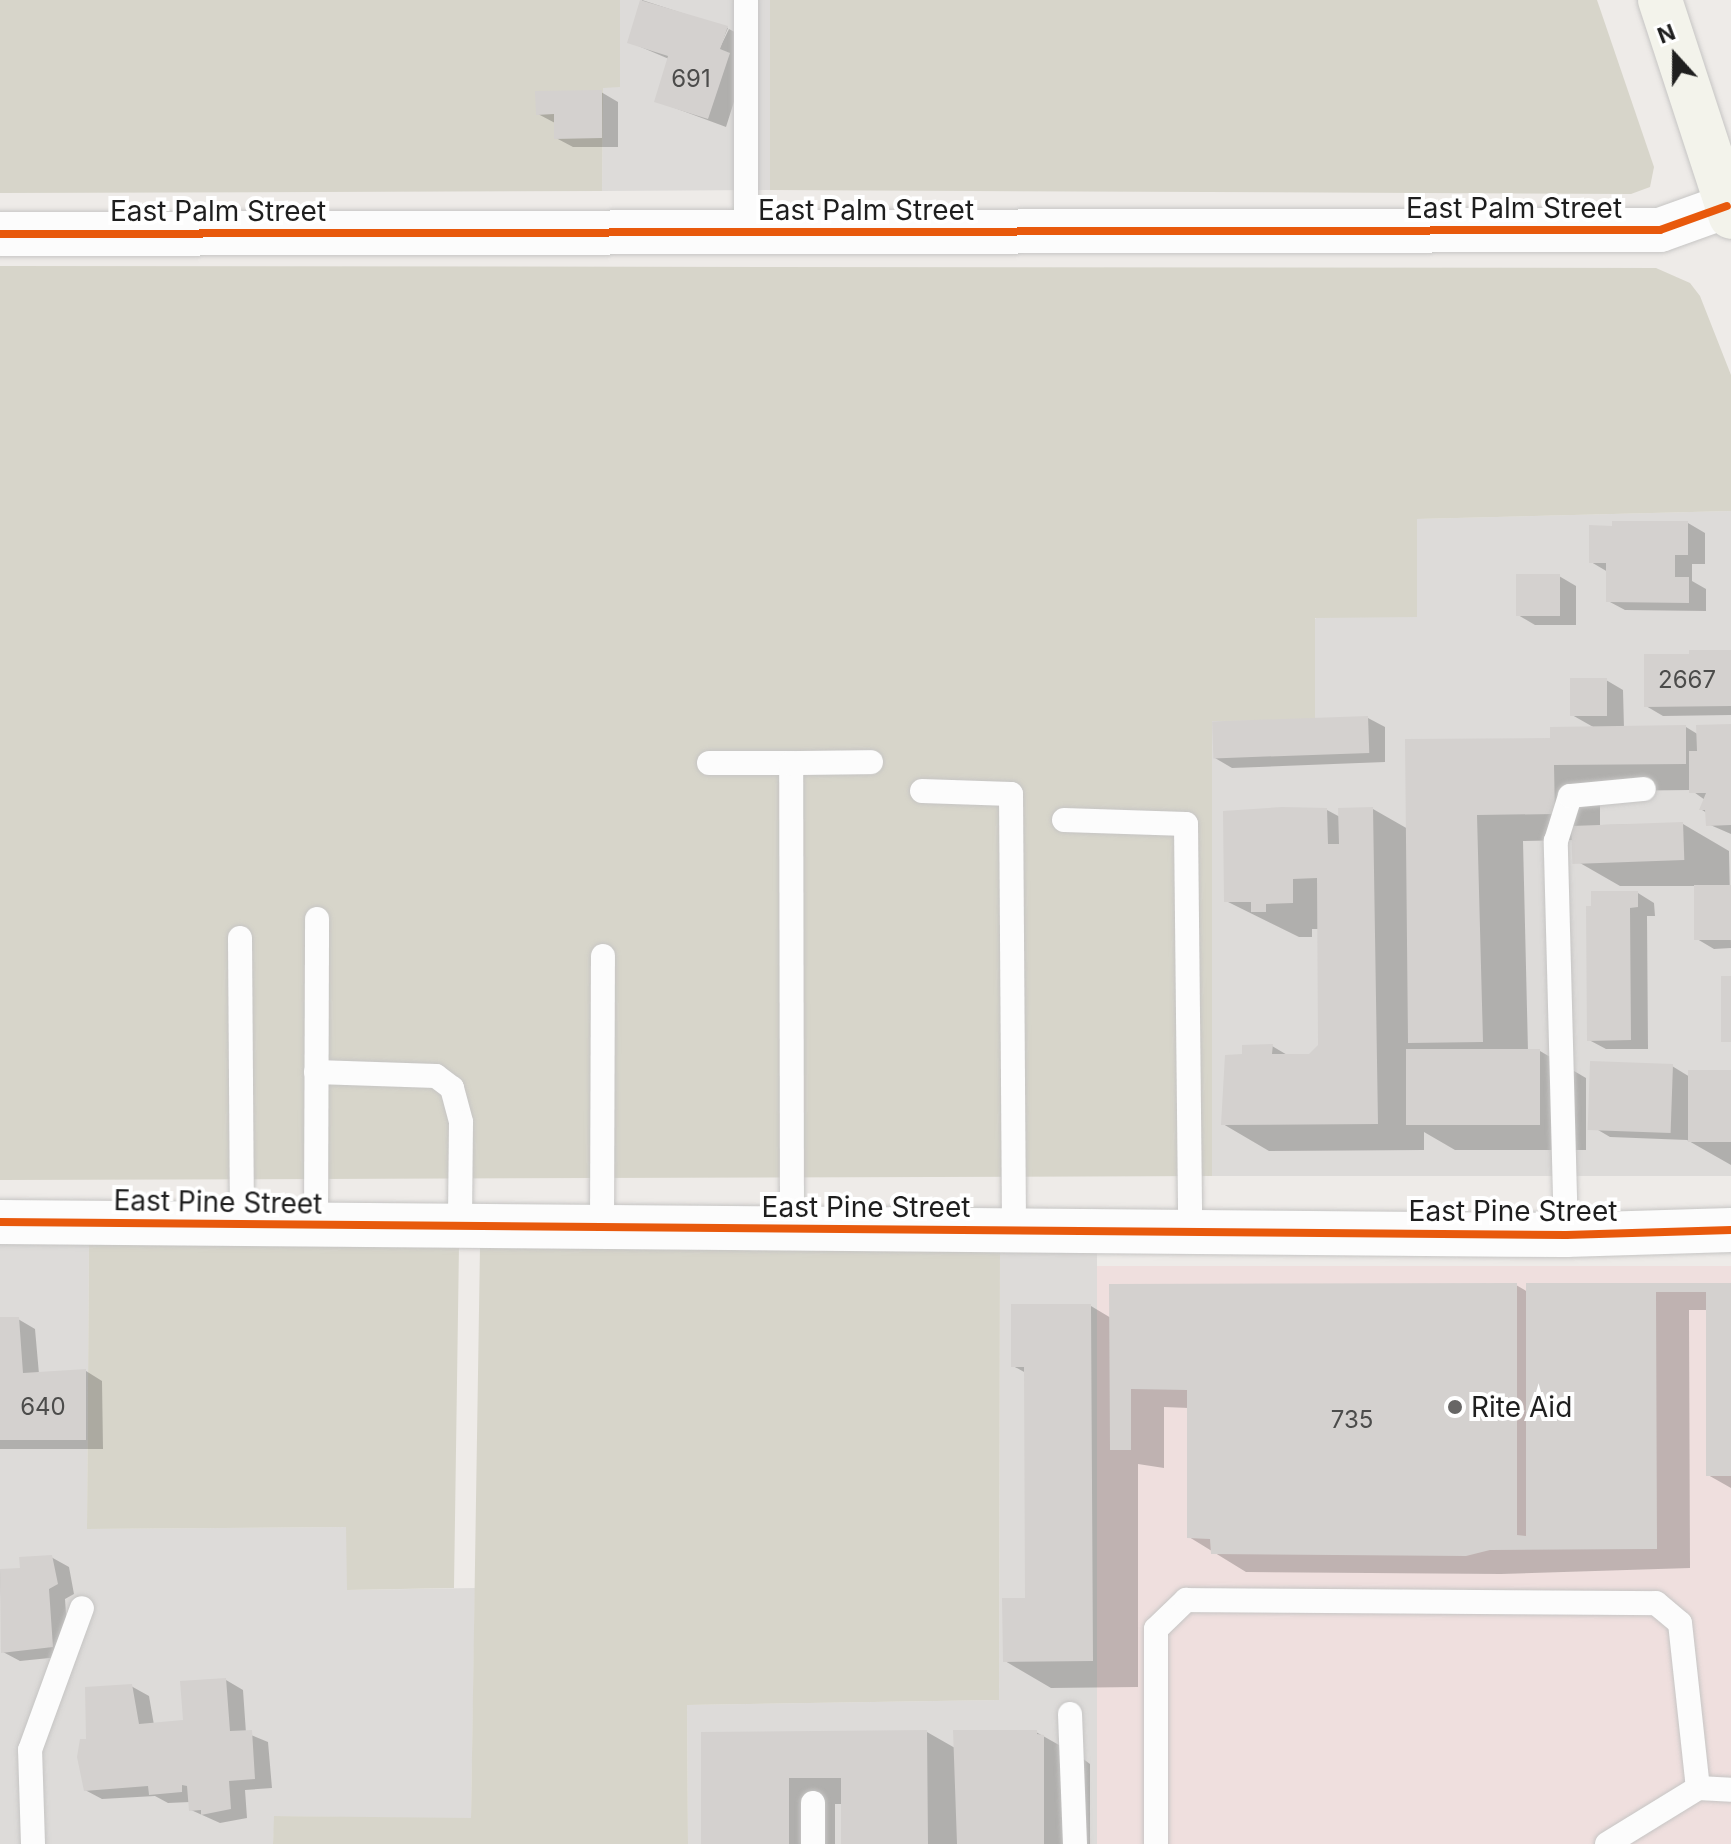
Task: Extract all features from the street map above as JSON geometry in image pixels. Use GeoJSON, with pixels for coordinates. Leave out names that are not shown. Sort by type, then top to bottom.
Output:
{"type":"FeatureCollection","features":[{"type":"Feature","properties":{"kind":"main road"},"geometry":{"type":"LineString","coordinates":[[1660,0],[1729,211]]}},
{"type":"Feature","properties":{"kind":"street","name":"East Palm Street"},"geometry":{"type":"LineString","coordinates":[[0,234],[1660,230],[1729,211]]}},
{"type":"Feature","properties":{"kind":"street","name":"East Pine Street"},"geometry":{"type":"LineString","coordinates":[[0,1222],[1566,1235],[1731,1230]]}},
{"type":"Feature","properties":{"kind":"lane"},"geometry":{"type":"LineString","coordinates":[[746,0],[746,232]]}},
{"type":"Feature","properties":{"kind":"lane"},"geometry":{"type":"LineString","coordinates":[[709,763],[871,762]]}},
{"type":"Feature","properties":{"kind":"lane"},"geometry":{"type":"LineString","coordinates":[[791,763],[792,1229]]}},
{"type":"Feature","properties":{"kind":"lane"},"geometry":{"type":"LineString","coordinates":[[1566,1235],[1556,841],[1570,796],[1644,789]]}},
{"type":"Feature","properties":{"kind":"lane"},"geometry":{"type":"LineString","coordinates":[[922,791],[1011,794],[1014,1230]]}},
{"type":"Feature","properties":{"kind":"lane"},"geometry":{"type":"LineString","coordinates":[[1064,820],[1186,824],[1190,1232]]}},
{"type":"Feature","properties":{"kind":"lane"},"geometry":{"type":"LineString","coordinates":[[316,1225],[317,919]]}},
{"type":"Feature","properties":{"kind":"lane"},"geometry":{"type":"LineString","coordinates":[[240,938],[242,1224]]}},
{"type":"Feature","properties":{"kind":"lane"},"geometry":{"type":"LineString","coordinates":[[602,1227],[603,956]]}},
{"type":"Feature","properties":{"kind":"lane"},"geometry":{"type":"LineString","coordinates":[[316,1072],[436,1076],[452,1088],[461,1122],[460,1226]]}},
{"type":"Feature","properties":{"kind":"lane"},"geometry":{"type":"LineString","coordinates":[[1156,1844],[1156,1629],[1186,1600],[1656,1603],[1680,1623],[1698,1788]]}},
{"type":"Feature","properties":{"kind":"lane"},"geometry":{"type":"LineString","coordinates":[[33,1844],[30,1750],[82,1608]]}},
{"type":"Feature","properties":{"kind":"lane"},"geometry":{"type":"LineString","coordinates":[[1070,1714],[1075,1844]]}},
{"type":"Feature","properties":{"kind":"lane"},"geometry":{"type":"LineString","coordinates":[[1607,1844],[1698,1788],[1731,1790]]}},
{"type":"Feature","properties":{"kind":"lane"},"geometry":{"type":"LineString","coordinates":[[813,1803],[813,1844]]}},
{"type":"Feature","properties":{"kind":"shaded area"},"geometry":{"type":"Polygon","coordinates":[[[0,0],[620,0],[620,87],[603,88],[602,191],[0,193],[0,0]]]}},
{"type":"Feature","properties":{"kind":"shaded area"},"geometry":{"type":"Polygon","coordinates":[[[620,0],[770,0],[770,190],[602,191],[603,87],[620,87],[620,0]]]}},
{"type":"Feature","properties":{"kind":"shaded area"},"geometry":{"type":"Polygon","coordinates":[[[770,0],[1597,0],[1654,167],[1650,187],[1631,194],[770,190],[770,0]]]}},
{"type":"Feature","properties":{"kind":"shaded area"},"geometry":{"type":"Polygon","coordinates":[[[0,266],[1656,268],[1690,283],[1700,296],[1731,375],[1731,511],[1417,519],[1417,617],[1315,618],[1315,720],[1212,721],[1212,1176],[0,1180],[0,266]]]}},
{"type":"Feature","properties":{"kind":"shaded area"},"geometry":{"type":"Polygon","coordinates":[[[1731,511],[1731,1176],[1212,1176],[1212,721],[1416,519],[1731,511]]]}},
{"type":"Feature","properties":{"kind":"shaded area"},"geometry":{"type":"Polygon","coordinates":[[[0,1240],[89,1240],[87,1529],[347,1527],[347,1590],[475,1588],[471,1819],[275,1816],[273,1844],[0,1844],[0,1240]]]}},
{"type":"Feature","properties":{"kind":"shaded area"},"geometry":{"type":"Polygon","coordinates":[[[89,1240],[459,1245],[454,1588],[347,1590],[346,1527],[87,1529],[89,1240]]]}},
{"type":"Feature","properties":{"kind":"shaded area"},"geometry":{"type":"Polygon","coordinates":[[[480,1246],[1000,1250],[999,1700],[687,1705],[688,1844],[273,1844],[274,1816],[471,1818],[480,1246]]]}},
{"type":"Feature","properties":{"kind":"shaded area"},"geometry":{"type":"Polygon","coordinates":[[[1000,1250],[1097,1250],[1098,1844],[688,1844],[687,1705],[999,1700],[1000,1250]]]}},
{"type":"Feature","properties":{"kind":"shaded area"},"geometry":{"type":"Polygon","coordinates":[[[1097,1266],[1731,1266],[1731,1844],[1097,1844],[1097,1266]]]}},
{"type":"Feature","properties":{"kind":"building"},"geometry":{"type":"Polygon","coordinates":[[[640,0],[728,26],[720,49],[730,53],[708,119],[654,102],[668,56],[627,43],[640,0]]]}},
{"type":"Feature","properties":{"kind":"building"},"geometry":{"type":"Polygon","coordinates":[[[602,90],[602,138],[554,139],[554,114],[536,115],[535,91],[602,90]]]}},
{"type":"Feature","properties":{"kind":"building"},"geometry":{"type":"Polygon","coordinates":[[[1612,521],[1688,521],[1688,555],[1675,555],[1675,577],[1689,577],[1689,603],[1606,602],[1606,563],[1589,563],[1589,525],[1612,526],[1612,521]]]}},
{"type":"Feature","properties":{"kind":"building"},"geometry":{"type":"Polygon","coordinates":[[[1516,574],[1560,574],[1560,616],[1516,616],[1516,574]]]}},
{"type":"Feature","properties":{"kind":"building"},"geometry":{"type":"Polygon","coordinates":[[[1689,650],[1731,650],[1731,706],[1644,707],[1644,654],[1689,654],[1689,650]]]}},
{"type":"Feature","properties":{"kind":"building"},"geometry":{"type":"Polygon","coordinates":[[[1570,678],[1607,678],[1607,716],[1570,716],[1570,678]]]}},
{"type":"Feature","properties":{"kind":"building"},"geometry":{"type":"Polygon","coordinates":[[[1368,716],[1369,753],[1213,758],[1212,721],[1368,716]]]}},
{"type":"Feature","properties":{"kind":"building"},"geometry":{"type":"Polygon","coordinates":[[[1731,724],[1731,825],[1706,826],[1705,810],[1699,810],[1706,793],[1689,793],[1689,751],[1697,751],[1696,725],[1731,724]]]}},
{"type":"Feature","properties":{"kind":"building"},"geometry":{"type":"Polygon","coordinates":[[[1686,725],[1686,764],[1554,765],[1555,814],[1477,815],[1483,1042],[1408,1043],[1405,739],[1550,738],[1550,727],[1686,725]]]}},
{"type":"Feature","properties":{"kind":"building"},"geometry":{"type":"Polygon","coordinates":[[[1373,807],[1378,1124],[1221,1125],[1225,1055],[1242,1054],[1242,1045],[1273,1044],[1272,1054],[1309,1054],[1318,1045],[1317,878],[1293,879],[1293,903],[1266,904],[1266,912],[1251,912],[1251,902],[1224,902],[1223,811],[1327,808],[1328,844],[1339,844],[1338,808],[1373,807]]]}},
{"type":"Feature","properties":{"kind":"building"},"geometry":{"type":"Polygon","coordinates":[[[1683,822],[1684,860],[1572,864],[1571,826],[1683,822]]]}},
{"type":"Feature","properties":{"kind":"building"},"geometry":{"type":"Polygon","coordinates":[[[1694,885],[1731,885],[1731,940],[1694,940],[1694,885]]]}},
{"type":"Feature","properties":{"kind":"building"},"geometry":{"type":"Polygon","coordinates":[[[1591,891],[1638,891],[1638,907],[1630,908],[1631,1040],[1587,1041],[1586,906],[1591,906],[1591,891]]]}},
{"type":"Feature","properties":{"kind":"building"},"geometry":{"type":"Polygon","coordinates":[[[1721,976],[1731,976],[1731,1042],[1721,1042],[1721,976]]]}},
{"type":"Feature","properties":{"kind":"building"},"geometry":{"type":"Polygon","coordinates":[[[1406,1049],[1540,1049],[1540,1125],[1406,1125],[1406,1049]]]}},
{"type":"Feature","properties":{"kind":"building"},"geometry":{"type":"Polygon","coordinates":[[[1590,1061],[1673,1064],[1671,1133],[1588,1130],[1590,1061]]]}},
{"type":"Feature","properties":{"kind":"building"},"geometry":{"type":"Polygon","coordinates":[[[1688,1070],[1731,1070],[1731,1142],[1688,1142],[1688,1070]]]}},
{"type":"Feature","properties":{"kind":"building"},"geometry":{"type":"Polygon","coordinates":[[[1517,1283],[1517,1535],[1526,1536],[1526,1283],[1731,1283],[1731,1476],[1706,1476],[1706,1292],[1656,1292],[1657,1549],[1490,1550],[1466,1556],[1211,1554],[1210,1539],[1187,1538],[1187,1390],[1131,1389],[1131,1450],[1110,1450],[1109,1284],[1517,1283]]]}},
{"type":"Feature","properties":{"kind":"building"},"geometry":{"type":"Polygon","coordinates":[[[1011,1304],[1091,1304],[1093,1661],[1003,1662],[1002,1598],[1025,1598],[1024,1367],[1011,1367],[1011,1304]]]}},
{"type":"Feature","properties":{"kind":"building"},"geometry":{"type":"Polygon","coordinates":[[[0,1317],[19,1317],[23,1373],[86,1369],[86,1440],[0,1440],[0,1317]]]}},
{"type":"Feature","properties":{"kind":"building"},"geometry":{"type":"Polygon","coordinates":[[[52,1555],[58,1584],[49,1589],[53,1647],[1,1653],[0,1569],[20,1568],[19,1557],[52,1555]]]}},
{"type":"Feature","properties":{"kind":"building"},"geometry":{"type":"Polygon","coordinates":[[[226,1678],[230,1731],[252,1730],[255,1779],[229,1781],[231,1809],[201,1815],[201,1810],[189,1811],[187,1786],[182,1785],[182,1792],[149,1795],[148,1786],[84,1791],[77,1757],[80,1739],[86,1739],[85,1687],[132,1684],[139,1724],[183,1720],[180,1681],[226,1678]]]}},
{"type":"Feature","properties":{"kind":"building"},"geometry":{"type":"Polygon","coordinates":[[[927,1730],[928,1844],[841,1844],[841,1778],[789,1778],[789,1844],[701,1844],[701,1732],[927,1730]]]}},
{"type":"Feature","properties":{"kind":"building"},"geometry":{"type":"Polygon","coordinates":[[[953,1730],[1037,1730],[1037,1734],[1044,1735],[1044,1844],[957,1844],[953,1730]]]}},
{"type":"Feature","properties":{"kind":"cycle path"},"geometry":{"type":"LineString","coordinates":[[0,234],[1660,230],[1727,206]]}},
{"type":"Feature","properties":{"kind":"cycle path"},"geometry":{"type":"LineString","coordinates":[[0,1222],[1566,1235],[1731,1230]]}},
{"type":"Feature","properties":{"kind":"place","name":"Rite Aid"},"geometry":{"type":"Point","coordinates":[1455,1407]}}]}
